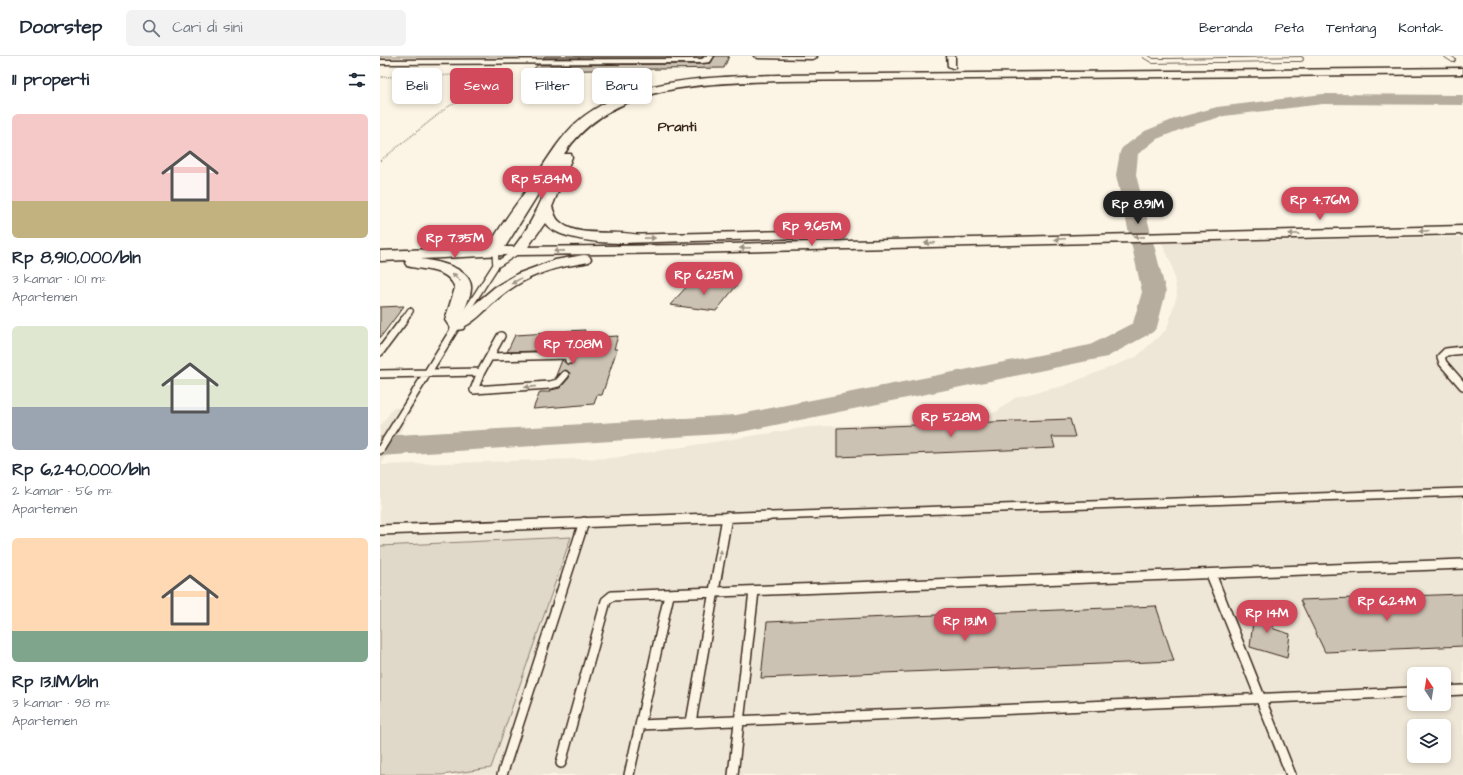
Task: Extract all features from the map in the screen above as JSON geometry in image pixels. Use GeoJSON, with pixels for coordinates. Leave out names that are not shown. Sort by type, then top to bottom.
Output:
{"type":"FeatureCollection","features":[{"type":"Feature","properties":{"kind":"main road"},"geometry":{"type":"LineString","coordinates":[[497,253],[565,145],[580,126],[606,108],[626,99],[669,87],[715,80],[772,78],[1463,71]]}},
{"type":"Feature","properties":{"kind":"main road"},"geometry":{"type":"LineString","coordinates":[[380,253],[497,253],[522,246],[545,206],[566,156],[565,145]]}},
{"type":"Feature","properties":{"kind":"main road"},"geometry":{"type":"LineString","coordinates":[[545,206],[553,225],[560,230],[584,235],[633,238]]}},
{"type":"Feature","properties":{"kind":"main road"},"geometry":{"type":"LineString","coordinates":[[380,253],[395,262],[437,267],[452,273],[459,278],[463,288],[454,317],[457,325]]}},
{"type":"Feature","properties":{"kind":"street"},"geometry":{"type":"LineString","coordinates":[[449,62],[457,56]]}},
{"type":"Feature","properties":{"kind":"street"},"geometry":{"type":"LineString","coordinates":[[534,62],[541,56]]}},
{"type":"Feature","properties":{"kind":"street"},"geometry":{"type":"LineString","coordinates":[[757,58],[813,56],[810,67]]}},
{"type":"Feature","properties":{"kind":"street"},"geometry":{"type":"LineString","coordinates":[[951,56],[952,66]]}},
{"type":"Feature","properties":{"kind":"street"},"geometry":{"type":"LineString","coordinates":[[380,62],[702,61],[709,58]]}},
{"type":"Feature","properties":{"kind":"street"},"geometry":{"type":"LineString","coordinates":[[1175,232],[1463,220]]}},
{"type":"Feature","properties":{"kind":"street"},"geometry":{"type":"LineString","coordinates":[[522,246],[633,238],[1463,230]]}},
{"type":"Feature","properties":{"kind":"street"},"geometry":{"type":"LineString","coordinates":[[522,246],[690,249],[1098,233]]}},
{"type":"Feature","properties":{"kind":"street"},"geometry":{"type":"LineString","coordinates":[[457,325],[470,317],[491,297],[506,286],[548,266],[580,260],[690,249]]}},
{"type":"Feature","properties":{"kind":"lane"},"geometry":{"type":"LineString","coordinates":[[1145,56],[1149,60],[1153,61],[1301,59]]}},
{"type":"Feature","properties":{"kind":"lane"},"geometry":{"type":"LineString","coordinates":[[1447,56],[1454,60]]}},
{"type":"Feature","properties":{"kind":"lane"},"geometry":{"type":"LineString","coordinates":[[380,450],[457,325],[497,253]]}},
{"type":"Feature","properties":{"kind":"lane"},"geometry":{"type":"LineString","coordinates":[[380,352],[410,311]]}},
{"type":"Feature","properties":{"kind":"lane"},"geometry":{"type":"LineString","coordinates":[[502,336],[481,372],[474,390],[550,385],[558,383],[565,375]]}},
{"type":"Feature","properties":{"kind":"lane"},"geometry":{"type":"LineString","coordinates":[[1463,350],[1446,352],[1441,357],[1443,363],[1463,386]]}},
{"type":"Feature","properties":{"kind":"lane"},"geometry":{"type":"LineString","coordinates":[[490,357],[568,355],[569,360]]}},
{"type":"Feature","properties":{"kind":"lane"},"geometry":{"type":"LineString","coordinates":[[380,374],[481,372]]}},
{"type":"Feature","properties":{"kind":"lane"},"geometry":{"type":"LineString","coordinates":[[380,530],[1463,492]]}},
{"type":"Feature","properties":{"kind":"lane"},"geometry":{"type":"LineString","coordinates":[[691,722],[727,517]]}},
{"type":"Feature","properties":{"kind":"lane"},"geometry":{"type":"LineString","coordinates":[[502,775],[584,522]]}},
{"type":"Feature","properties":{"kind":"lane"},"geometry":{"type":"LineString","coordinates":[[561,762],[607,599],[612,596],[1463,564]]}},
{"type":"Feature","properties":{"kind":"lane"},"geometry":{"type":"LineString","coordinates":[[1212,574],[1291,775]]}},
{"type":"Feature","properties":{"kind":"lane"},"geometry":{"type":"LineString","coordinates":[[733,775],[754,591]]}},
{"type":"Feature","properties":{"kind":"lane"},"geometry":{"type":"LineString","coordinates":[[629,775],[669,595]]}},
{"type":"Feature","properties":{"kind":"lane"},"geometry":{"type":"LineString","coordinates":[[1451,691],[1463,690]]}},
{"type":"Feature","properties":{"kind":"lane"},"geometry":{"type":"LineString","coordinates":[[640,725],[1407,692]]}},
{"type":"Feature","properties":{"kind":"path"},"geometry":{"type":"LineString","coordinates":[[380,77],[502,74],[506,82],[449,106],[380,161]]}},
{"type":"Feature","properties":{"kind":"shaded area"},"geometry":{"type":"Polygon","coordinates":[[[380,56],[710,56],[707,60],[380,62],[380,56]]]}},
{"type":"Feature","properties":{"kind":"shaded area"},"geometry":{"type":"Polygon","coordinates":[[[1463,237],[1463,775],[380,775],[380,427],[393,408],[414,407],[381,465],[613,458],[809,427],[966,420],[996,412],[1016,397],[1063,386],[1136,357],[1167,329],[1177,295],[1172,265],[1162,243],[1463,237]]]}},
{"type":"Feature","properties":{"kind":"shaded area"},"geometry":{"type":"Polygon","coordinates":[[[571,537],[491,768],[442,775],[380,775],[380,546],[571,537]]]}},
{"type":"Feature","properties":{"kind":"building"},"geometry":{"type":"Polygon","coordinates":[[[545,56],[704,56],[702,58],[543,58],[545,56]]]}},
{"type":"Feature","properties":{"kind":"building"},"geometry":{"type":"Polygon","coordinates":[[[715,56],[729,56],[724,68],[592,68],[592,70],[584,70],[584,68],[534,68],[537,65],[711,63],[715,56]]]}},
{"type":"Feature","properties":{"kind":"building"},"geometry":{"type":"Polygon","coordinates":[[[690,283],[715,286],[717,283],[737,285],[716,311],[670,305],[690,283]]]}},
{"type":"Feature","properties":{"kind":"building"},"geometry":{"type":"Polygon","coordinates":[[[404,306],[380,338],[380,307],[404,306]]]}},
{"type":"Feature","properties":{"kind":"building"},"geometry":{"type":"Polygon","coordinates":[[[585,330],[582,338],[618,336],[614,349],[617,349],[602,395],[597,395],[594,404],[533,409],[540,392],[550,392],[551,390],[560,388],[569,378],[570,373],[566,370],[562,371],[555,378],[562,360],[568,365],[573,363],[573,354],[568,350],[507,352],[515,335],[585,330]]]}},
{"type":"Feature","properties":{"kind":"building"},"geometry":{"type":"Polygon","coordinates":[[[1070,419],[1075,437],[1052,437],[1055,448],[837,457],[837,428],[1070,419]]]}},
{"type":"Feature","properties":{"kind":"building"},"geometry":{"type":"Polygon","coordinates":[[[1463,594],[1463,646],[1325,652],[1300,600],[1463,594]]]}},
{"type":"Feature","properties":{"kind":"building"},"geometry":{"type":"Polygon","coordinates":[[[1156,606],[1174,661],[761,678],[767,622],[1156,606]]]}},
{"type":"Feature","properties":{"kind":"building"},"geometry":{"type":"Polygon","coordinates":[[[1264,606],[1274,629],[1290,634],[1287,658],[1250,647],[1253,621],[1248,607],[1264,606]]]}},
{"type":"Feature","properties":{"kind":"waterway"},"geometry":{"type":"LineString","coordinates":[[380,446],[736,424],[1098,351],[1144,327],[1154,292],[1126,175],[1129,152],[1151,135],[1183,122],[1223,111],[1323,99],[1463,100]]}},
{"type":"Feature","properties":{"kind":"district","name":"Pranti"},"geometry":{"type":"Point","coordinates":[677,126]}}]}
